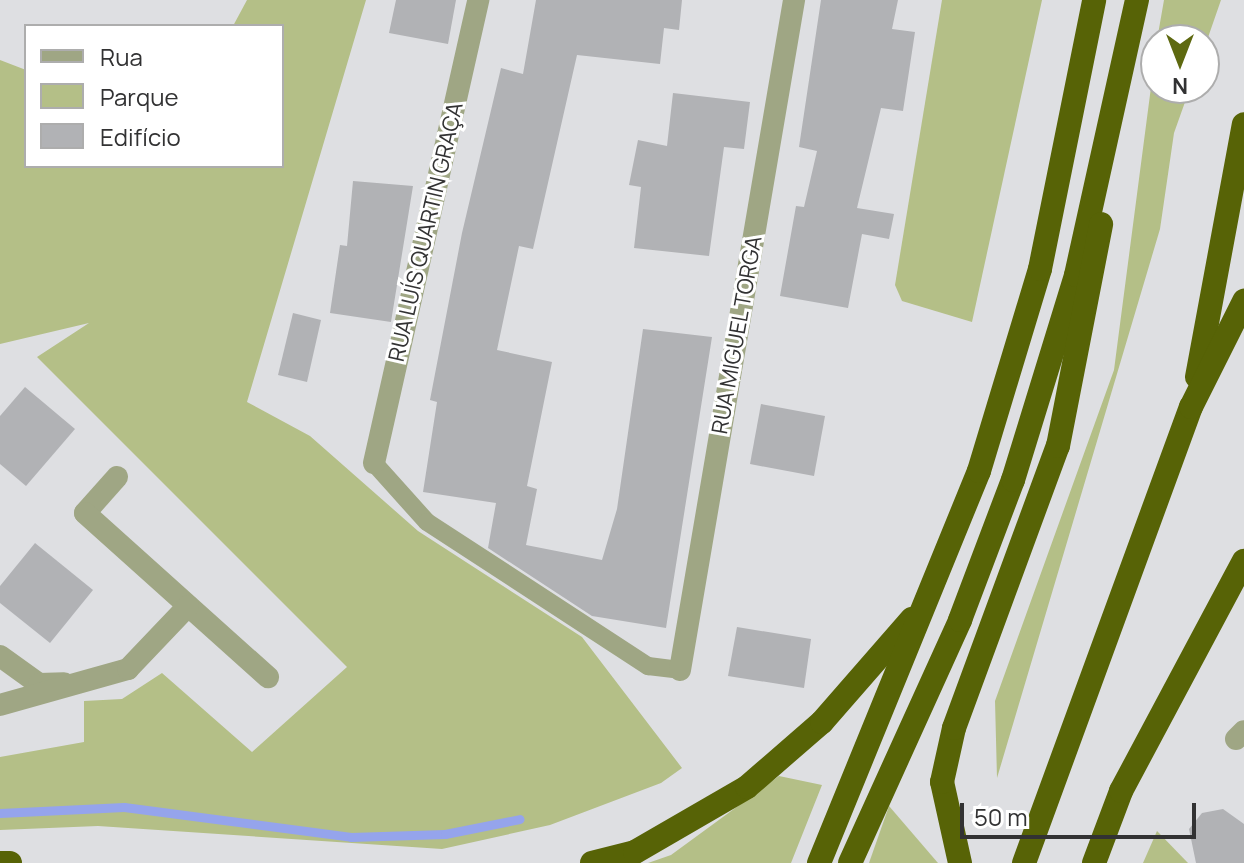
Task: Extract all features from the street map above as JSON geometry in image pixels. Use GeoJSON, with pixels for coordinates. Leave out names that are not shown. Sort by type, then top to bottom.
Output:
{"type":"FeatureCollection","features":[{"type":"Feature","properties":{"kind":"highway"},"geometry":{"type":"LineString","coordinates":[[819,863],[979,471],[1040,269],[1094,0]]}},
{"type":"Feature","properties":{"kind":"highway"},"geometry":{"type":"LineString","coordinates":[[960,863],[942,782],[954,728],[1058,446],[1095,279],[1112,132],[1137,0]]}},
{"type":"Feature","properties":{"kind":"highway"},"geometry":{"type":"LineString","coordinates":[[1191,407],[1244,124]]}},
{"type":"Feature","properties":{"kind":"highway"},"geometry":{"type":"LineString","coordinates":[[850,863],[960,620],[1013,480],[1112,132]]}},
{"type":"Feature","properties":{"kind":"highway"},"geometry":{"type":"LineString","coordinates":[[1024,863],[1191,407],[1244,301]]}},
{"type":"Feature","properties":{"kind":"highway"},"geometry":{"type":"LineString","coordinates":[[1094,863],[1121,791],[1244,561]]}},
{"type":"Feature","properties":{"kind":"highway"},"geometry":{"type":"LineString","coordinates":[[592,863],[635,852],[747,787],[822,722],[921,608]]}},
{"type":"Feature","properties":{"kind":"highway"},"geometry":{"type":"LineString","coordinates":[[0,863],[10,863]]}},
{"type":"Feature","properties":{"kind":"street","name":"RUA LUÍS QUARTIN GRAÇA"},"geometry":{"type":"LineString","coordinates":[[374,463],[478,0]]}},
{"type":"Feature","properties":{"kind":"street","name":"RUA MIGUEL TORGA"},"geometry":{"type":"LineString","coordinates":[[680,670],[794,0]]}},
{"type":"Feature","properties":{"kind":"street"},"geometry":{"type":"LineString","coordinates":[[117,477],[85,513],[268,677]]}},
{"type":"Feature","properties":{"kind":"street"},"geometry":{"type":"LineString","coordinates":[[0,656],[39,684],[73,683],[128,669],[188,606]]}},
{"type":"Feature","properties":{"kind":"street"},"geometry":{"type":"LineString","coordinates":[[0,705],[56,695],[73,683]]}},
{"type":"Feature","properties":{"kind":"lane"},"geometry":{"type":"LineString","coordinates":[[374,463],[427,522],[648,666],[680,670]]}},
{"type":"Feature","properties":{"kind":"green space"},"geometry":{"type":"Polygon","coordinates":[[[247,0],[366,0],[247,402],[310,436],[418,531],[582,637],[682,768],[661,783],[550,825],[442,849],[98,826],[0,830],[0,757],[84,742],[84,701],[122,699],[162,673],[252,752],[347,667],[37,357],[89,323],[0,344],[0,60],[24,69],[24,168],[284,168],[284,24],[234,24],[247,0]]]}},
{"type":"Feature","properties":{"kind":"green space"},"geometry":{"type":"Polygon","coordinates":[[[942,0],[1042,0],[972,322],[902,301],[895,285],[942,0]]]}},
{"type":"Feature","properties":{"kind":"green space"},"geometry":{"type":"Polygon","coordinates":[[[1164,0],[1221,0],[1213,24],[1160,24],[1164,0]]]}},
{"type":"Feature","properties":{"kind":"green space"},"geometry":{"type":"Polygon","coordinates":[[[1149,104],[1184,104],[1174,133],[1160,229],[997,778],[995,701],[1114,370],[1149,104]]]}},
{"type":"Feature","properties":{"kind":"green space"},"geometry":{"type":"Polygon","coordinates":[[[779,776],[822,785],[791,863],[648,863],[671,855],[779,776]]]}},
{"type":"Feature","properties":{"kind":"green space"},"geometry":{"type":"Polygon","coordinates":[[[889,806],[938,863],[869,863],[889,806]]]}},
{"type":"Feature","properties":{"kind":"green space"},"geometry":{"type":"Polygon","coordinates":[[[1157,831],[1188,863],[1143,863],[1157,831]]]}},
{"type":"Feature","properties":{"kind":"building"},"geometry":{"type":"Polygon","coordinates":[[[396,0],[456,0],[448,44],[389,33],[396,0]]]}},
{"type":"Feature","properties":{"kind":"building"},"geometry":{"type":"Polygon","coordinates":[[[536,0],[682,0],[679,30],[664,28],[660,64],[577,55],[533,249],[519,246],[497,350],[552,362],[527,486],[537,489],[526,545],[602,560],[617,509],[643,329],[712,337],[666,628],[592,616],[488,548],[496,503],[423,492],[437,402],[430,400],[462,233],[501,68],[523,74],[536,0]]]}},
{"type":"Feature","properties":{"kind":"building"},"geometry":{"type":"Polygon","coordinates":[[[821,0],[898,0],[892,29],[915,32],[903,111],[881,108],[857,208],[894,214],[889,239],[862,234],[848,308],[780,296],[796,206],[804,207],[817,151],[799,147],[821,0]]]}},
{"type":"Feature","properties":{"kind":"building"},"geometry":{"type":"Polygon","coordinates":[[[673,93],[750,102],[744,149],[724,147],[709,256],[634,248],[641,187],[629,185],[638,140],[667,146],[673,93]]]}},
{"type":"Feature","properties":{"kind":"building"},"geometry":{"type":"Polygon","coordinates":[[[353,181],[413,186],[391,322],[330,313],[340,245],[347,246],[353,181]]]}},
{"type":"Feature","properties":{"kind":"building"},"geometry":{"type":"Polygon","coordinates":[[[293,313],[321,320],[307,382],[278,375],[293,313]]]}},
{"type":"Feature","properties":{"kind":"building"},"geometry":{"type":"Polygon","coordinates":[[[25,387],[75,429],[26,486],[0,464],[0,416],[25,387]]]}},
{"type":"Feature","properties":{"kind":"building"},"geometry":{"type":"Polygon","coordinates":[[[761,404],[825,416],[814,476],[750,464],[761,404]]]}},
{"type":"Feature","properties":{"kind":"building"},"geometry":{"type":"Polygon","coordinates":[[[35,543],[93,590],[50,643],[0,603],[0,586],[35,543]]]}},
{"type":"Feature","properties":{"kind":"building"},"geometry":{"type":"Polygon","coordinates":[[[737,627],[811,639],[804,688],[728,676],[737,627]]]}},
{"type":"Feature","properties":{"kind":"building"},"geometry":{"type":"Polygon","coordinates":[[[1223,809],[1244,824],[1244,863],[1196,863],[1189,829],[1202,813],[1223,809]]]}},
{"type":"Feature","properties":{"kind":"waterway"},"geometry":{"type":"LineString","coordinates":[[0,813],[124,807],[351,837],[445,834],[520,819]]}}]}
